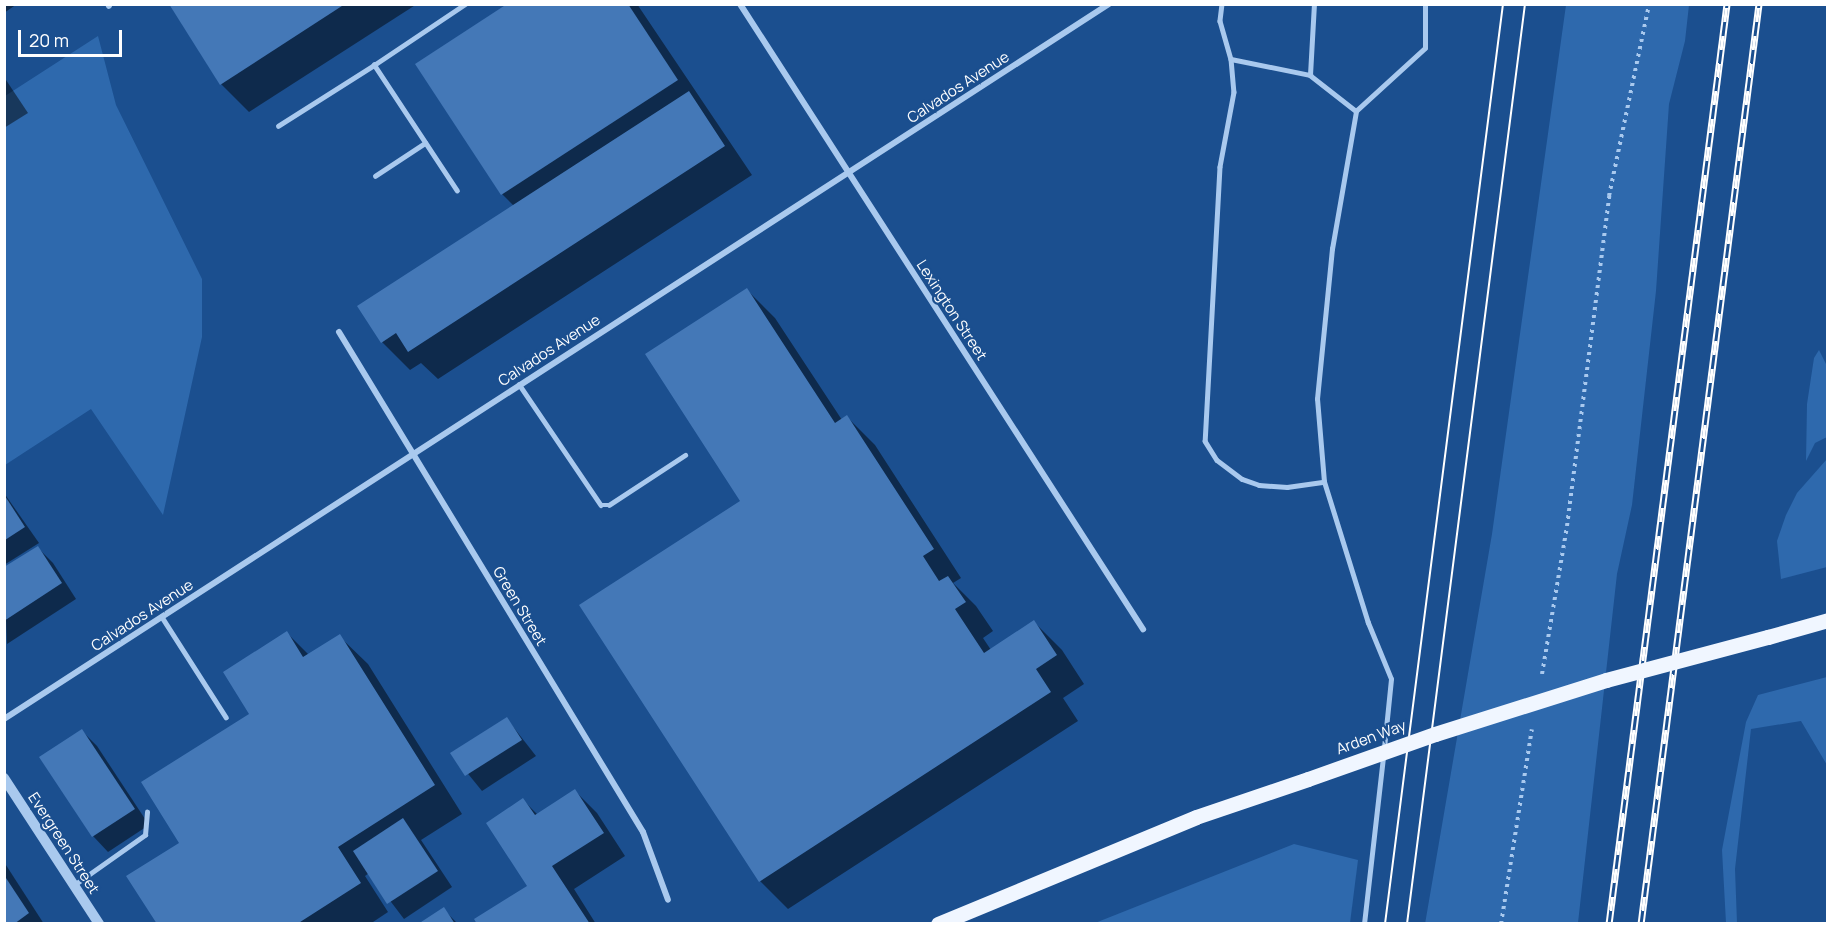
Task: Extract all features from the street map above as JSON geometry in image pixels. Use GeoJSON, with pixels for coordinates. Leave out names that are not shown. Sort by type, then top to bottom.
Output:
{"type":"FeatureCollection","features":[{"type":"Feature","properties":{"kind":"main road","name":"Arden Way"},"geometry":{"type":"LineString","coordinates":[[938,924],[1196,818],[1308,779],[1595,684],[1827,620]]}},
{"type":"Feature","properties":{"kind":"street","name":"Lexington Street"},"geometry":{"type":"LineString","coordinates":[[740,4],[1143,629]]}},
{"type":"Feature","properties":{"kind":"street","name":"Calvados Avenue"},"geometry":{"type":"LineString","coordinates":[[4,719],[1108,4]]}},
{"type":"Feature","properties":{"kind":"street","name":"Green Street"},"geometry":{"type":"LineString","coordinates":[[339,332],[643,832],[668,900]]}},
{"type":"Feature","properties":{"kind":"street","name":"Evergreen Street"},"geometry":{"type":"LineString","coordinates":[[4,778],[99,924]]}},
{"type":"Feature","properties":{"kind":"lane"},"geometry":{"type":"LineString","coordinates":[[278,126],[465,4]]}},
{"type":"Feature","properties":{"kind":"lane"},"geometry":{"type":"LineString","coordinates":[[1222,4],[1220,21],[1231,59],[1234,92],[1220,167],[1205,441],[1217,460],[1242,479],[1259,485],[1287,487],[1324,482]]}},
{"type":"Feature","properties":{"kind":"lane"},"geometry":{"type":"LineString","coordinates":[[1310,75],[1314,4]]}},
{"type":"Feature","properties":{"kind":"lane"},"geometry":{"type":"LineString","coordinates":[[1364,924],[1391,679],[1368,623],[1324,482],[1317,399],[1332,249],[1356,111],[1425,48],[1425,4]]}},
{"type":"Feature","properties":{"kind":"lane"},"geometry":{"type":"LineString","coordinates":[[1231,59],[1310,75],[1356,111]]}},
{"type":"Feature","properties":{"kind":"lane"},"geometry":{"type":"LineString","coordinates":[[374,65],[457,191]]}},
{"type":"Feature","properties":{"kind":"lane"},"geometry":{"type":"LineString","coordinates":[[375,176],[425,143]]}},
{"type":"Feature","properties":{"kind":"lane"},"geometry":{"type":"LineString","coordinates":[[519,384],[601,505],[609,505],[685,455]]}},
{"type":"Feature","properties":{"kind":"lane"},"geometry":{"type":"LineString","coordinates":[[162,617],[226,717]]}},
{"type":"Feature","properties":{"kind":"lane"},"geometry":{"type":"LineString","coordinates":[[74,885],[145,836],[147,812]]}},
{"type":"Feature","properties":{"kind":"path"},"geometry":{"type":"LineString","coordinates":[[1540,686],[1567,526],[1609,196],[1649,4]]}},
{"type":"Feature","properties":{"kind":"path"},"geometry":{"type":"LineString","coordinates":[[1501,924],[1534,720]]}},
{"type":"Feature","properties":{"kind":"shaded area"},"geometry":{"type":"Polygon","coordinates":[[[1566,5],[1689,5],[1685,41],[1669,104],[1656,291],[1632,505],[1617,574],[1578,923],[1425,924],[1492,534],[1566,5]]]}},
{"type":"Feature","properties":{"kind":"shaded area"},"geometry":{"type":"Polygon","coordinates":[[[98,36],[116,105],[202,279],[202,337],[163,515],[91,409],[5,465],[5,96],[98,36]]]}},
{"type":"Feature","properties":{"kind":"shaded area"},"geometry":{"type":"Polygon","coordinates":[[[1819,350],[1827,366],[1827,437],[1815,443],[1806,461],[1807,404],[1814,358],[1819,350]]]}},
{"type":"Feature","properties":{"kind":"shaded area"},"geometry":{"type":"Polygon","coordinates":[[[1827,459],[1827,567],[1781,579],[1777,541],[1786,515],[1797,493],[1827,459]]]}},
{"type":"Feature","properties":{"kind":"shaded area"},"geometry":{"type":"Polygon","coordinates":[[[1827,677],[1827,765],[1801,721],[1751,729],[1735,869],[1737,923],[1726,923],[1722,850],[1746,722],[1758,695],[1827,677]]]}},
{"type":"Feature","properties":{"kind":"shaded area"},"geometry":{"type":"Polygon","coordinates":[[[1294,844],[1358,860],[1350,923],[1095,923],[1294,844]]]}},
{"type":"Feature","properties":{"kind":"building"},"geometry":{"type":"Polygon","coordinates":[[[169,4],[345,4],[220,85],[169,4]]]}},
{"type":"Feature","properties":{"kind":"building"},"geometry":{"type":"Polygon","coordinates":[[[507,4],[628,4],[678,80],[501,195],[415,64],[507,4]]]}},
{"type":"Feature","properties":{"kind":"building"},"geometry":{"type":"Polygon","coordinates":[[[689,91],[725,146],[408,352],[396,333],[381,343],[357,306],[689,91]]]}},
{"type":"Feature","properties":{"kind":"building"},"geometry":{"type":"Polygon","coordinates":[[[747,288],[835,423],[847,415],[934,549],[923,556],[939,581],[948,576],[966,602],[955,609],[984,653],[1034,620],[1057,655],[1036,669],[1051,692],[759,882],[579,605],[740,501],[645,354],[747,288]]]}},
{"type":"Feature","properties":{"kind":"building"},"geometry":{"type":"Polygon","coordinates":[[[5,496],[25,527],[5,540],[5,496]]]}},
{"type":"Feature","properties":{"kind":"building"},"geometry":{"type":"Polygon","coordinates":[[[38,546],[62,583],[4,621],[4,567],[38,546]]]}},
{"type":"Feature","properties":{"kind":"building"},"geometry":{"type":"Polygon","coordinates":[[[287,631],[303,657],[340,634],[435,785],[338,847],[361,883],[297,924],[157,924],[126,876],[179,843],[141,782],[249,714],[223,672],[287,631]]]}},
{"type":"Feature","properties":{"kind":"building"},"geometry":{"type":"Polygon","coordinates":[[[507,717],[522,740],[465,776],[450,753],[507,717]]]}},
{"type":"Feature","properties":{"kind":"building"},"geometry":{"type":"Polygon","coordinates":[[[82,729],[135,809],[92,837],[39,757],[82,729]]]}},
{"type":"Feature","properties":{"kind":"building"},"geometry":{"type":"Polygon","coordinates":[[[575,789],[604,833],[552,866],[590,924],[477,924],[474,919],[527,886],[486,823],[523,798],[535,815],[575,789]]]}},
{"type":"Feature","properties":{"kind":"building"},"geometry":{"type":"Polygon","coordinates":[[[403,818],[438,871],[387,904],[353,851],[403,818]]]}},
{"type":"Feature","properties":{"kind":"building"},"geometry":{"type":"Polygon","coordinates":[[[4,875],[29,913],[14,924],[4,924],[4,875]]]}},
{"type":"Feature","properties":{"kind":"building"},"geometry":{"type":"Polygon","coordinates":[[[444,907],[455,924],[418,924],[444,907]]]}},
{"type":"Feature","properties":{"kind":"tram line"},"geometry":{"type":"LineString","coordinates":[[1385,924],[1503,4]]}},
{"type":"Feature","properties":{"kind":"tram line"},"geometry":{"type":"LineString","coordinates":[[1407,924],[1525,4]]}},
{"type":"Feature","properties":{"kind":"railway"},"geometry":{"type":"LineString","coordinates":[[1609,924],[1727,4]]}},
{"type":"Feature","properties":{"kind":"railway"},"geometry":{"type":"LineString","coordinates":[[1641,924],[1759,4]]}}]}
